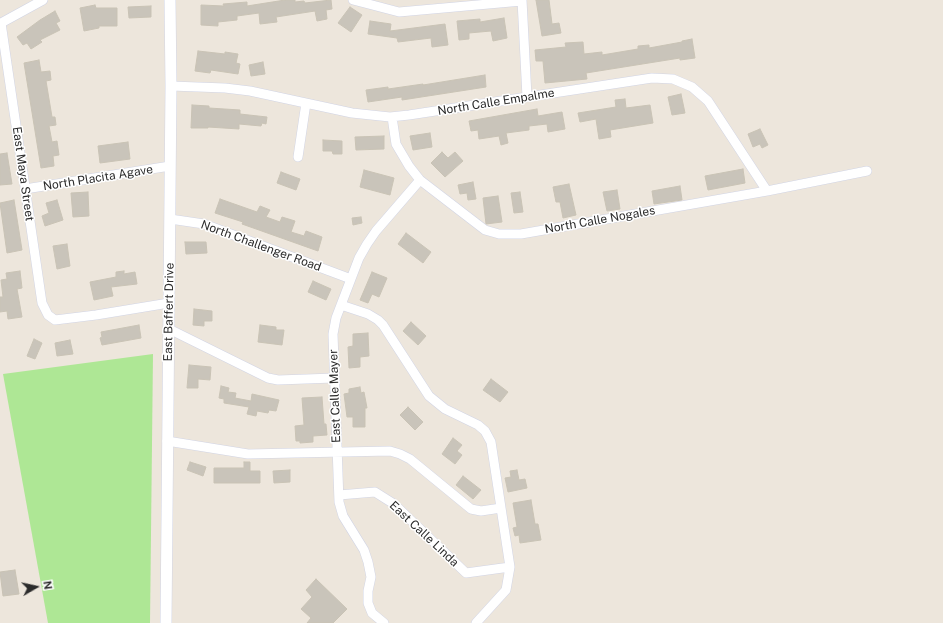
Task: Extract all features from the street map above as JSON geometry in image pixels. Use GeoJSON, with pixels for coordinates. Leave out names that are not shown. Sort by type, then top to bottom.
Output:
{"type":"FeatureCollection","features":[{"type":"Feature","properties":{"kind":"street","name":"East Maya Street"},"geometry":{"type":"LineString","coordinates":[[43,0],[1,23],[42,303],[48,315],[55,320],[169,303]]}},
{"type":"Feature","properties":{"kind":"street","name":"East Baffert Drive"},"geometry":{"type":"LineString","coordinates":[[166,623],[171,86],[170,0]]}},
{"type":"Feature","properties":{"kind":"street"},"geometry":{"type":"LineString","coordinates":[[353,0],[399,12],[522,1],[527,97]]}},
{"type":"Feature","properties":{"kind":"street","name":"North Calle Empalme"},"geometry":{"type":"LineString","coordinates":[[171,86],[224,88],[250,91],[352,113],[371,116],[392,116],[409,115],[652,78],[666,78],[680,81],[692,87],[708,101],[766,191]]}},
{"type":"Feature","properties":{"kind":"street"},"geometry":{"type":"LineString","coordinates":[[298,157],[306,103]]}},
{"type":"Feature","properties":{"kind":"street","name":"North Calle Nogales"},"geometry":{"type":"LineString","coordinates":[[392,116],[396,144],[409,166],[420,180],[485,230],[506,235],[521,234],[766,191],[867,171]]}},
{"type":"Feature","properties":{"kind":"street","name":"North Placita Agave"},"geometry":{"type":"LineString","coordinates":[[25,189],[170,166]]}},
{"type":"Feature","properties":{"kind":"street","name":"East Calle Mayer"},"geometry":{"type":"LineString","coordinates":[[384,623],[372,613],[368,603],[368,591],[371,577],[368,562],[364,550],[343,516],[339,495],[333,334],[336,318],[359,258],[376,231],[420,180]]}},
{"type":"Feature","properties":{"kind":"street","name":"North Challenger Road"},"geometry":{"type":"LineString","coordinates":[[170,219],[204,224],[351,279]]}},
{"type":"Feature","properties":{"kind":"street"},"geometry":{"type":"LineString","coordinates":[[341,305],[368,314],[378,320],[383,325],[429,396],[439,406],[475,423],[485,431],[493,446],[500,508],[510,567],[506,590],[476,623]]}},
{"type":"Feature","properties":{"kind":"street"},"geometry":{"type":"LineString","coordinates":[[169,329],[268,378],[278,380],[334,378]]}},
{"type":"Feature","properties":{"kind":"street"},"geometry":{"type":"LineString","coordinates":[[167,441],[248,454],[385,451],[400,454],[410,459],[471,509],[480,511],[500,508]]}},
{"type":"Feature","properties":{"kind":"street","name":"East Calle Linda"},"geometry":{"type":"LineString","coordinates":[[339,495],[376,492],[394,504],[466,573],[510,567]]}},
{"type":"Feature","properties":{"kind":"green space"},"geometry":{"type":"Polygon","coordinates":[[[153,354],[150,623],[48,623],[3,374],[153,354]]]}},
{"type":"Feature","properties":{"kind":"building"},"geometry":{"type":"Polygon","coordinates":[[[285,0],[295,0],[295,2],[304,1],[305,3],[331,0],[332,9],[326,10],[327,19],[317,21],[315,11],[276,17],[277,22],[260,24],[259,13],[237,16],[237,20],[218,22],[218,26],[201,25],[201,5],[224,6],[223,4],[247,2],[247,6],[285,0]]]}},
{"type":"Feature","properties":{"kind":"building"},"geometry":{"type":"Polygon","coordinates":[[[536,0],[549,0],[552,24],[559,23],[561,33],[542,36],[536,0]]]}},
{"type":"Feature","properties":{"kind":"building"},"geometry":{"type":"Polygon","coordinates":[[[95,5],[96,8],[117,8],[117,26],[99,26],[99,28],[84,31],[80,8],[95,5]]]}},
{"type":"Feature","properties":{"kind":"building"},"geometry":{"type":"Polygon","coordinates":[[[151,6],[151,17],[129,18],[128,7],[151,6]]]}},
{"type":"Feature","properties":{"kind":"building"},"geometry":{"type":"Polygon","coordinates":[[[350,7],[362,15],[351,32],[338,23],[350,7]]]}},
{"type":"Feature","properties":{"kind":"building"},"geometry":{"type":"Polygon","coordinates":[[[55,11],[60,21],[56,23],[60,30],[40,40],[42,42],[31,49],[27,43],[23,45],[17,37],[55,11]]]}},
{"type":"Feature","properties":{"kind":"building"},"geometry":{"type":"Polygon","coordinates":[[[504,18],[507,38],[493,41],[491,31],[469,33],[469,39],[459,40],[457,21],[480,19],[480,22],[504,18]]]}},
{"type":"Feature","properties":{"kind":"building"},"geometry":{"type":"Polygon","coordinates":[[[370,21],[391,24],[390,31],[445,24],[448,45],[432,47],[431,38],[398,42],[397,38],[368,34],[370,21]]]}},
{"type":"Feature","properties":{"kind":"building"},"geometry":{"type":"Polygon","coordinates":[[[692,39],[695,58],[680,60],[680,58],[586,73],[587,79],[545,83],[543,61],[536,61],[535,50],[566,47],[565,43],[583,42],[584,54],[602,52],[602,55],[638,49],[638,46],[649,45],[649,48],[692,39]]]}},
{"type":"Feature","properties":{"kind":"building"},"geometry":{"type":"Polygon","coordinates":[[[198,51],[238,54],[236,63],[240,64],[238,74],[211,70],[210,73],[195,71],[198,51]]]}},
{"type":"Feature","properties":{"kind":"building"},"geometry":{"type":"Polygon","coordinates":[[[39,60],[41,72],[50,71],[51,80],[46,81],[52,117],[55,117],[56,125],[49,126],[52,142],[57,141],[59,155],[53,156],[54,166],[41,168],[24,63],[39,60]]]}},
{"type":"Feature","properties":{"kind":"building"},"geometry":{"type":"Polygon","coordinates":[[[263,62],[265,74],[251,76],[249,65],[263,62]]]}},
{"type":"Feature","properties":{"kind":"building"},"geometry":{"type":"Polygon","coordinates":[[[485,75],[486,87],[402,100],[402,97],[368,102],[366,90],[423,85],[485,75]]]}},
{"type":"Feature","properties":{"kind":"building"},"geometry":{"type":"Polygon","coordinates":[[[681,94],[685,113],[672,115],[668,97],[681,94]]]}},
{"type":"Feature","properties":{"kind":"building"},"geometry":{"type":"Polygon","coordinates":[[[625,99],[626,108],[650,105],[653,123],[610,130],[611,137],[599,139],[596,119],[580,122],[578,113],[616,107],[615,100],[625,99]]]}},
{"type":"Feature","properties":{"kind":"building"},"geometry":{"type":"Polygon","coordinates":[[[192,105],[209,106],[209,108],[240,110],[240,114],[267,117],[266,124],[262,123],[261,126],[239,124],[239,129],[208,127],[191,128],[192,105]]]}},
{"type":"Feature","properties":{"kind":"building"},"geometry":{"type":"Polygon","coordinates":[[[537,109],[538,116],[562,112],[565,129],[548,132],[547,124],[529,126],[529,130],[506,133],[508,143],[501,145],[499,136],[479,139],[478,130],[471,131],[469,121],[537,109]]]}},
{"type":"Feature","properties":{"kind":"building"},"geometry":{"type":"Polygon","coordinates":[[[760,129],[768,145],[762,148],[760,144],[753,147],[748,134],[760,129]]]}},
{"type":"Feature","properties":{"kind":"building"},"geometry":{"type":"Polygon","coordinates":[[[430,133],[432,147],[413,150],[410,136],[430,133]]]}},
{"type":"Feature","properties":{"kind":"building"},"geometry":{"type":"Polygon","coordinates":[[[384,136],[384,149],[356,150],[355,137],[384,136]]]}},
{"type":"Feature","properties":{"kind":"building"},"geometry":{"type":"Polygon","coordinates":[[[323,140],[342,141],[342,154],[333,154],[332,151],[323,151],[323,140]]]}},
{"type":"Feature","properties":{"kind":"building"},"geometry":{"type":"Polygon","coordinates":[[[128,142],[130,159],[100,163],[98,146],[128,142]]]}},
{"type":"Feature","properties":{"kind":"building"},"geometry":{"type":"Polygon","coordinates":[[[442,152],[448,158],[455,152],[463,161],[445,177],[431,163],[442,152]]]}},
{"type":"Feature","properties":{"kind":"building"},"geometry":{"type":"Polygon","coordinates":[[[7,153],[12,184],[0,185],[0,154],[7,153]]]}},
{"type":"Feature","properties":{"kind":"building"},"geometry":{"type":"Polygon","coordinates":[[[743,169],[745,183],[708,190],[705,176],[743,169]]]}},
{"type":"Feature","properties":{"kind":"building"},"geometry":{"type":"Polygon","coordinates":[[[364,170],[394,178],[390,195],[360,187],[364,170]]]}},
{"type":"Feature","properties":{"kind":"building"},"geometry":{"type":"Polygon","coordinates":[[[281,172],[300,179],[296,190],[277,183],[281,172]]]}},
{"type":"Feature","properties":{"kind":"building"},"geometry":{"type":"Polygon","coordinates":[[[473,182],[476,199],[468,200],[467,193],[460,194],[458,185],[473,182]]]}},
{"type":"Feature","properties":{"kind":"building"},"geometry":{"type":"Polygon","coordinates":[[[569,184],[576,215],[563,218],[560,202],[556,202],[553,187],[569,184]]]}},
{"type":"Feature","properties":{"kind":"building"},"geometry":{"type":"Polygon","coordinates":[[[680,186],[682,200],[654,204],[652,191],[680,186]]]}},
{"type":"Feature","properties":{"kind":"building"},"geometry":{"type":"Polygon","coordinates":[[[617,190],[620,209],[607,211],[603,192],[617,190]]]}},
{"type":"Feature","properties":{"kind":"building"},"geometry":{"type":"Polygon","coordinates":[[[88,192],[89,216],[73,217],[71,193],[88,192]]]}},
{"type":"Feature","properties":{"kind":"building"},"geometry":{"type":"Polygon","coordinates":[[[520,192],[523,212],[514,213],[511,193],[520,192]]]}},
{"type":"Feature","properties":{"kind":"building"},"geometry":{"type":"Polygon","coordinates":[[[498,196],[502,222],[486,224],[483,198],[498,196]]]}},
{"type":"Feature","properties":{"kind":"building"},"geometry":{"type":"Polygon","coordinates":[[[220,199],[257,212],[260,206],[270,210],[266,217],[280,222],[282,217],[295,221],[291,232],[304,236],[306,231],[322,237],[318,251],[242,224],[243,222],[215,213],[220,199]]]}},
{"type":"Feature","properties":{"kind":"building"},"geometry":{"type":"Polygon","coordinates":[[[14,200],[22,250],[7,253],[0,203],[14,200]]]}},
{"type":"Feature","properties":{"kind":"building"},"geometry":{"type":"Polygon","coordinates":[[[57,200],[63,220],[45,226],[42,216],[49,213],[46,203],[57,200]]]}},
{"type":"Feature","properties":{"kind":"building"},"geometry":{"type":"Polygon","coordinates":[[[361,217],[362,223],[353,225],[352,218],[361,217]]]}},
{"type":"Feature","properties":{"kind":"building"},"geometry":{"type":"Polygon","coordinates":[[[406,233],[431,252],[423,263],[398,244],[406,233]]]}},
{"type":"Feature","properties":{"kind":"building"},"geometry":{"type":"Polygon","coordinates":[[[185,242],[206,242],[207,253],[186,254],[185,242]]]}},
{"type":"Feature","properties":{"kind":"building"},"geometry":{"type":"Polygon","coordinates":[[[67,244],[70,266],[57,269],[53,246],[67,244]]]}},
{"type":"Feature","properties":{"kind":"building"},"geometry":{"type":"Polygon","coordinates":[[[20,271],[22,288],[17,289],[22,317],[8,319],[7,311],[0,312],[0,297],[3,297],[1,280],[7,279],[6,273],[20,271]]]}},
{"type":"Feature","properties":{"kind":"building"},"geometry":{"type":"Polygon","coordinates":[[[124,271],[124,274],[135,272],[137,284],[111,287],[113,296],[94,300],[90,282],[116,277],[116,272],[124,271]]]}},
{"type":"Feature","properties":{"kind":"building"},"geometry":{"type":"Polygon","coordinates":[[[372,272],[387,278],[379,297],[372,294],[368,303],[360,300],[372,272]]]}},
{"type":"Feature","properties":{"kind":"building"},"geometry":{"type":"Polygon","coordinates":[[[313,281],[331,289],[326,300],[308,292],[313,281]]]}},
{"type":"Feature","properties":{"kind":"building"},"geometry":{"type":"Polygon","coordinates":[[[194,309],[212,311],[212,321],[204,321],[204,326],[193,325],[194,309]]]}},
{"type":"Feature","properties":{"kind":"building"},"geometry":{"type":"Polygon","coordinates":[[[411,322],[426,336],[418,345],[403,331],[411,322]]]}},
{"type":"Feature","properties":{"kind":"building"},"geometry":{"type":"Polygon","coordinates":[[[139,325],[141,338],[102,345],[100,338],[102,337],[101,332],[139,325]]]}},
{"type":"Feature","properties":{"kind":"building"},"geometry":{"type":"Polygon","coordinates":[[[260,325],[276,327],[276,330],[284,330],[282,345],[258,342],[260,325]]]}},
{"type":"Feature","properties":{"kind":"building"},"geometry":{"type":"Polygon","coordinates":[[[368,333],[369,356],[360,357],[360,367],[349,368],[348,347],[353,346],[353,334],[368,333]]]}},
{"type":"Feature","properties":{"kind":"building"},"geometry":{"type":"Polygon","coordinates":[[[34,339],[42,343],[35,359],[27,356],[34,339]]]}},
{"type":"Feature","properties":{"kind":"building"},"geometry":{"type":"Polygon","coordinates":[[[70,340],[73,354],[57,356],[55,343],[70,340]]]}},
{"type":"Feature","properties":{"kind":"building"},"geometry":{"type":"Polygon","coordinates":[[[189,365],[211,367],[210,380],[198,379],[198,388],[187,388],[189,365]]]}},
{"type":"Feature","properties":{"kind":"building"},"geometry":{"type":"Polygon","coordinates":[[[491,379],[508,392],[500,402],[483,390],[491,379]]]}},
{"type":"Feature","properties":{"kind":"building"},"geometry":{"type":"Polygon","coordinates":[[[221,386],[229,388],[228,392],[236,393],[235,398],[251,401],[252,394],[279,400],[276,411],[269,410],[268,413],[257,411],[256,416],[247,414],[249,407],[224,403],[224,399],[219,398],[221,386]]]}},
{"type":"Feature","properties":{"kind":"building"},"geometry":{"type":"Polygon","coordinates":[[[360,387],[361,393],[364,392],[367,408],[365,408],[365,427],[353,427],[353,417],[347,417],[344,394],[349,393],[349,389],[360,387]]]}},
{"type":"Feature","properties":{"kind":"building"},"geometry":{"type":"Polygon","coordinates":[[[322,397],[324,424],[326,424],[327,435],[313,436],[313,442],[300,443],[300,441],[296,441],[295,426],[304,425],[302,398],[322,397]]]}},
{"type":"Feature","properties":{"kind":"building"},"geometry":{"type":"Polygon","coordinates":[[[408,407],[423,422],[415,430],[400,415],[408,407]]]}},
{"type":"Feature","properties":{"kind":"building"},"geometry":{"type":"Polygon","coordinates":[[[453,438],[462,445],[457,451],[462,455],[455,464],[442,454],[453,438]]]}},
{"type":"Feature","properties":{"kind":"building"},"geometry":{"type":"Polygon","coordinates":[[[190,462],[206,467],[203,476],[187,470],[190,462]]]}},
{"type":"Feature","properties":{"kind":"building"},"geometry":{"type":"Polygon","coordinates":[[[244,462],[250,462],[250,471],[260,471],[260,483],[214,483],[214,468],[244,468],[244,462]]]}},
{"type":"Feature","properties":{"kind":"building"},"geometry":{"type":"Polygon","coordinates":[[[290,470],[290,482],[274,483],[273,471],[290,470]]]}},
{"type":"Feature","properties":{"kind":"building"},"geometry":{"type":"Polygon","coordinates":[[[517,470],[519,480],[525,479],[527,488],[508,492],[505,478],[511,477],[510,471],[517,470]]]}},
{"type":"Feature","properties":{"kind":"building"},"geometry":{"type":"Polygon","coordinates":[[[463,476],[481,490],[473,499],[456,485],[463,476]]]}},
{"type":"Feature","properties":{"kind":"building"},"geometry":{"type":"Polygon","coordinates":[[[531,500],[535,524],[538,524],[541,540],[520,543],[519,535],[515,536],[513,528],[517,527],[513,503],[531,500]]]}},
{"type":"Feature","properties":{"kind":"building"},"geometry":{"type":"Polygon","coordinates":[[[15,570],[19,594],[3,596],[0,572],[15,570]]]}},
{"type":"Feature","properties":{"kind":"building"},"geometry":{"type":"Polygon","coordinates":[[[316,579],[347,609],[333,623],[307,623],[311,618],[301,609],[312,597],[306,590],[316,579]]]}}]}
